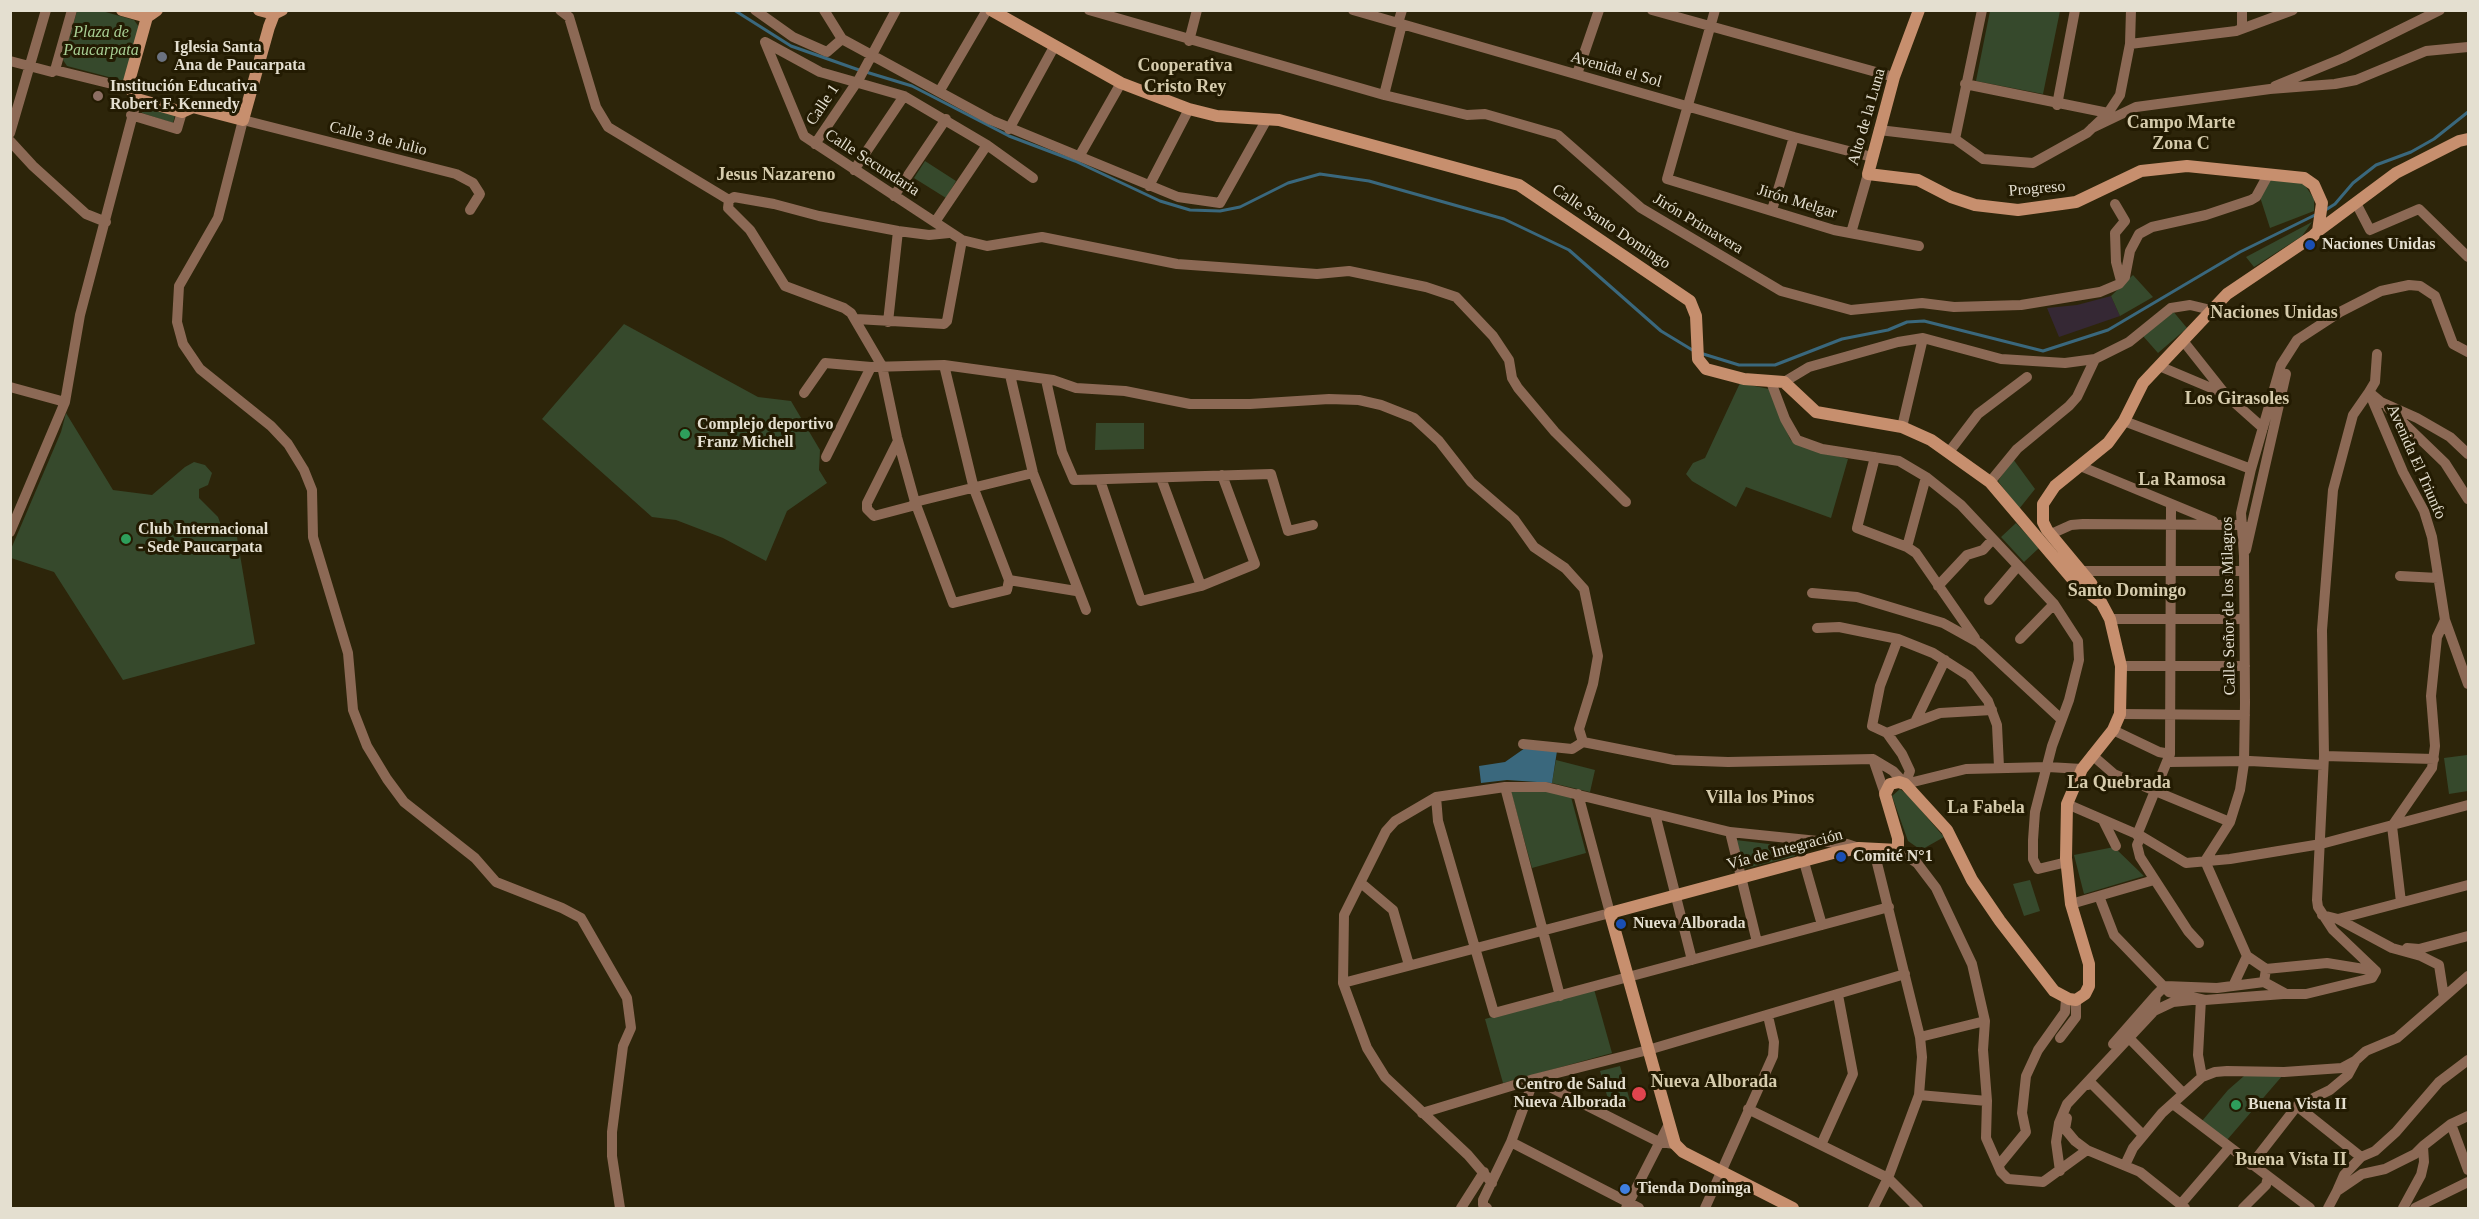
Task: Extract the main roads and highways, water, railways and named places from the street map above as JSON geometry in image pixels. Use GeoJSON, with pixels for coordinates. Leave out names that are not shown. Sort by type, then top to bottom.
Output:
{"type":"FeatureCollection","features":[{"type":"Feature","properties":{"kind":"main road"},"geometry":{"type":"LineString","coordinates":[[122,10],[152,14],[128,85],[137,99],[182,112],[193,107],[243,120],[278,12],[259,10]]}},
{"type":"Feature","properties":{"kind":"main road","name":"Calle Santo Domingo"},"geometry":{"type":"LineString","coordinates":[[989,10],[1121,83],[1189,109],[1217,116],[1267,119],[1519,185],[1690,302],[1696,316],[1698,353],[1706,369],[1722,375],[1778,382],[1816,412],[1902,427],[1949,452],[1990,482],[2075,582],[2103,603]]}},
{"type":"Feature","properties":{"kind":"main road","name":"Alto de la Luna"},"geometry":{"type":"LineString","coordinates":[[1868,174],[1894,77],[1919,10]]}},
{"type":"Feature","properties":{"kind":"main road"},"geometry":{"type":"LineString","coordinates":[[2103,603],[2043,522],[2043,504],[2055,486],[2108,443],[2124,421],[2143,383],[2184,342],[2211,310],[2236,288],[2305,242],[2319,225],[2356,203],[2408,166],[2459,141],[2469,139]]}},
{"type":"Feature","properties":{"kind":"main road","name":"Progreso"},"geometry":{"type":"LineString","coordinates":[[1868,174],[1918,180],[1952,197],[1975,205],[2018,210],[2076,202],[2134,174],[2168,166],[2304,178],[2314,184],[2322,203],[2319,225]]}},
{"type":"Feature","properties":{"kind":"main road","name":"Vía de Integración"},"geometry":{"type":"LineString","coordinates":[[1794,1209],[1683,1152],[1675,1144],[1610,913],[1859,848],[1898,850],[1898,838],[1885,794],[1894,781],[1905,784],[1947,830],[1972,880],[2000,921],[2054,991],[2071,999],[2085,994],[2089,986],[2090,964],[2071,904],[2067,862],[2067,804],[2069,794],[2082,769],[2113,730],[2120,714],[2121,666],[2110,619],[2103,603]]}},
{"type":"Feature","properties":{"kind":"water"},"geometry":{"type":"Polygon","coordinates":[[[1525,748],[1557,751],[1552,783],[1507,780],[1481,783],[1479,766],[1505,762],[1525,748]]]}},
{"type":"Feature","properties":{"kind":"waterway"},"geometry":{"type":"LineString","coordinates":[[734,10],[791,46],[859,70]]}},
{"type":"Feature","properties":{"kind":"waterway"},"geometry":{"type":"LineString","coordinates":[[866,72],[912,86],[1009,136],[1075,161],[1160,201],[1190,210],[1220,211],[1240,207],[1288,183],[1320,174],[1369,181],[1504,219],[1569,250],[1661,331],[1694,351]]}},
{"type":"Feature","properties":{"kind":"waterway"},"geometry":{"type":"LineString","coordinates":[[2324,211],[2335,204],[2353,183],[2376,165],[2411,152],[2434,139],[2468,112]]}},
{"type":"Feature","properties":{"kind":"waterway"},"geometry":{"type":"LineString","coordinates":[[1700,353],[1739,365],[1775,365],[1842,339],[1888,330],[1907,322],[1924,321],[2043,351],[2108,330],[2240,252],[2315,215]]}},
{"type":"Feature","properties":{"kind":"place","name":"Iglesia Santa Ana de Paucarpata"},"geometry":{"type":"Point","coordinates":[162,57]}},
{"type":"Feature","properties":{"kind":"place","name":"Institución Educativa Robert F. Kennedy"},"geometry":{"type":"Point","coordinates":[98,96]}},
{"type":"Feature","properties":{"kind":"place","name":"Naciones Unidas"},"geometry":{"type":"Point","coordinates":[2310,245]}},
{"type":"Feature","properties":{"kind":"place","name":"Complejo deportivo Franz Michell"},"geometry":{"type":"Point","coordinates":[685,434]}},
{"type":"Feature","properties":{"kind":"place","name":"Club Internacional - Sede Paucarpata"},"geometry":{"type":"Point","coordinates":[126,539]}},
{"type":"Feature","properties":{"kind":"place","name":"Comité N°1"},"geometry":{"type":"Point","coordinates":[1841,857]}},
{"type":"Feature","properties":{"kind":"place","name":"Nueva Alborada"},"geometry":{"type":"Point","coordinates":[1621,924]}},
{"type":"Feature","properties":{"kind":"place","name":"Centro de Salud Nueva Alborada"},"geometry":{"type":"Point","coordinates":[1639,1094]}},
{"type":"Feature","properties":{"kind":"place","name":"Buena Vista II"},"geometry":{"type":"Point","coordinates":[2236,1105]}},
{"type":"Feature","properties":{"kind":"place","name":"Tienda Dominga"},"geometry":{"type":"Point","coordinates":[1625,1189]}},
{"type":"Feature","properties":{"kind":"district","name":"Cooperativa Cristo Rey"},"geometry":{"type":"Point","coordinates":[1185,76]}},
{"type":"Feature","properties":{"kind":"district","name":"Campo Marte Zona C"},"geometry":{"type":"Point","coordinates":[2181,133]}},
{"type":"Feature","properties":{"kind":"district","name":"Jesus Nazareno"},"geometry":{"type":"Point","coordinates":[776,175]}},
{"type":"Feature","properties":{"kind":"district","name":"Naciones Unidas"},"geometry":{"type":"Point","coordinates":[2274,313]}},
{"type":"Feature","properties":{"kind":"district","name":"Los Girasoles"},"geometry":{"type":"Point","coordinates":[2237,399]}},
{"type":"Feature","properties":{"kind":"district","name":"La Ramosa"},"geometry":{"type":"Point","coordinates":[2182,480]}},
{"type":"Feature","properties":{"kind":"district","name":"Santo Domingo"},"geometry":{"type":"Point","coordinates":[2127,591]}},
{"type":"Feature","properties":{"kind":"district","name":"La Quebrada"},"geometry":{"type":"Point","coordinates":[2119,783]}},
{"type":"Feature","properties":{"kind":"district","name":"Villa los Pinos"},"geometry":{"type":"Point","coordinates":[1760,798]}},
{"type":"Feature","properties":{"kind":"district","name":"La Fabela"},"geometry":{"type":"Point","coordinates":[1986,808]}},
{"type":"Feature","properties":{"kind":"district","name":"Nueva Alborada"},"geometry":{"type":"Point","coordinates":[1714,1082]}},
{"type":"Feature","properties":{"kind":"district","name":"Buena Vista II"},"geometry":{"type":"Point","coordinates":[2291,1160]}},
{"type":"Feature","properties":{"kind":"park label","name":"Plaza de Paucarpata"},"geometry":{"type":"Point","coordinates":[101,42]}}]}
